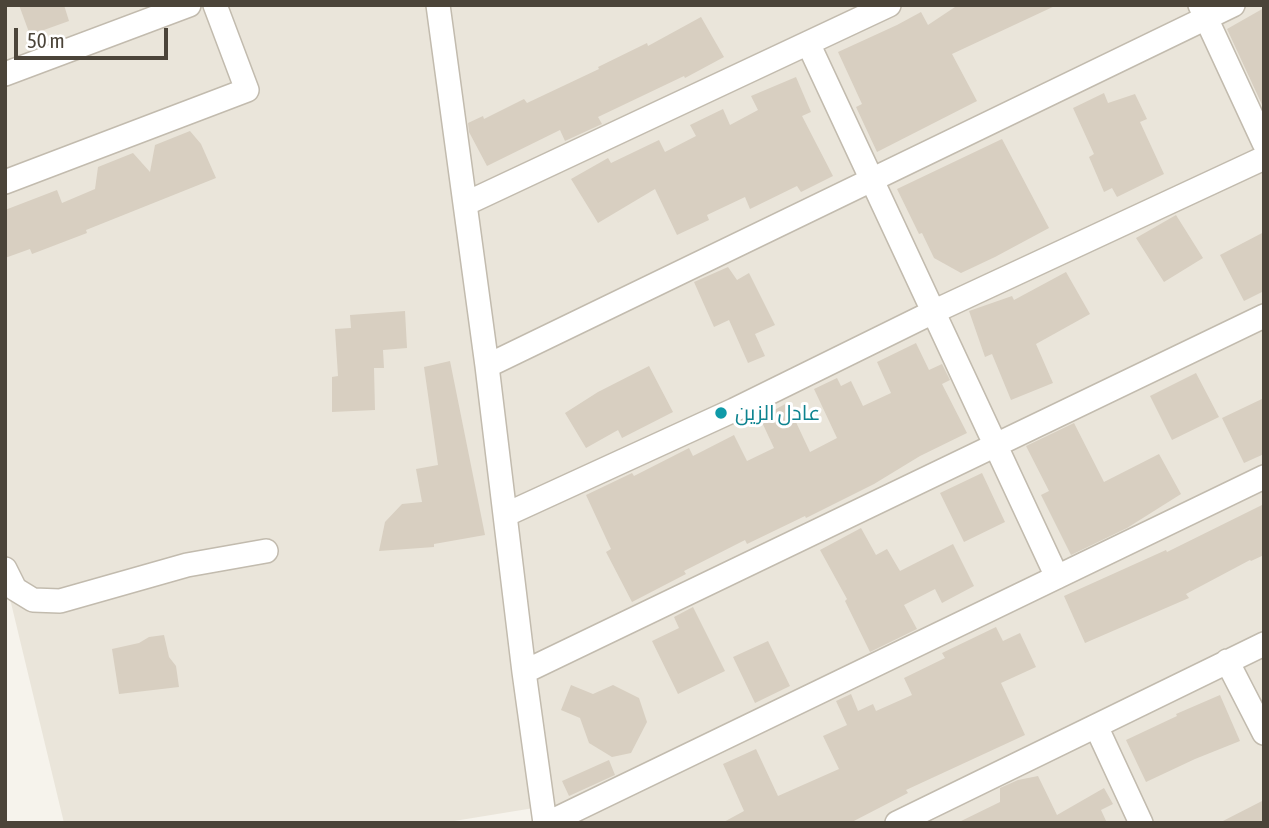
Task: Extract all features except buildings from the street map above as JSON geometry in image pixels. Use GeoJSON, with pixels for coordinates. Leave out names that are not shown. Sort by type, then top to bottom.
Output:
{"type":"FeatureCollection","features":[{"type":"Feature","properties":{"kind":"street"},"geometry":{"type":"LineString","coordinates":[[5,74],[188,5]]}},
{"type":"Feature","properties":{"kind":"street"},"geometry":{"type":"LineString","coordinates":[[5,182],[247,90],[215,5]]}},
{"type":"Feature","properties":{"kind":"street"},"geometry":{"type":"LineString","coordinates":[[438,5],[487,366],[524,672],[547,823],[1264,477]]}},
{"type":"Feature","properties":{"kind":"street"},"geometry":{"type":"LineString","coordinates":[[465,204],[889,5]]}},
{"type":"Feature","properties":{"kind":"street"},"geometry":{"type":"LineString","coordinates":[[487,366],[872,180],[1203,12],[1233,5]]}},
{"type":"Feature","properties":{"kind":"street"},"geometry":{"type":"LineString","coordinates":[[1203,12],[1264,143]]}},
{"type":"Feature","properties":{"kind":"street"},"geometry":{"type":"LineString","coordinates":[[808,43],[1057,577]]}},
{"type":"Feature","properties":{"kind":"street"},"geometry":{"type":"LineString","coordinates":[[505,515],[734,410],[933,312],[1264,158]]}},
{"type":"Feature","properties":{"kind":"street"},"geometry":{"type":"LineString","coordinates":[[524,672],[1264,316]]}},
{"type":"Feature","properties":{"kind":"street"},"geometry":{"type":"LineString","coordinates":[[5,569],[15,589],[33,600],[60,601],[187,565],[266,551]]}},
{"type":"Feature","properties":{"kind":"street"},"geometry":{"type":"LineString","coordinates":[[897,823],[1264,644]]}},
{"type":"Feature","properties":{"kind":"street"},"geometry":{"type":"LineString","coordinates":[[1227,661],[1264,733]]}},
{"type":"Feature","properties":{"kind":"street"},"geometry":{"type":"LineString","coordinates":[[1096,726],[1141,823]]}},
{"type":"Feature","properties":{"kind":"shaded area"},"geometry":{"type":"Polygon","coordinates":[[[5,5],[1264,5],[1264,823],[543,823],[540,807],[442,823],[64,823],[5,578],[5,5]]]}},
{"type":"Feature","properties":{"kind":"place","name":"عادل الزين"},"geometry":{"type":"Point","coordinates":[721,413]}}]}
